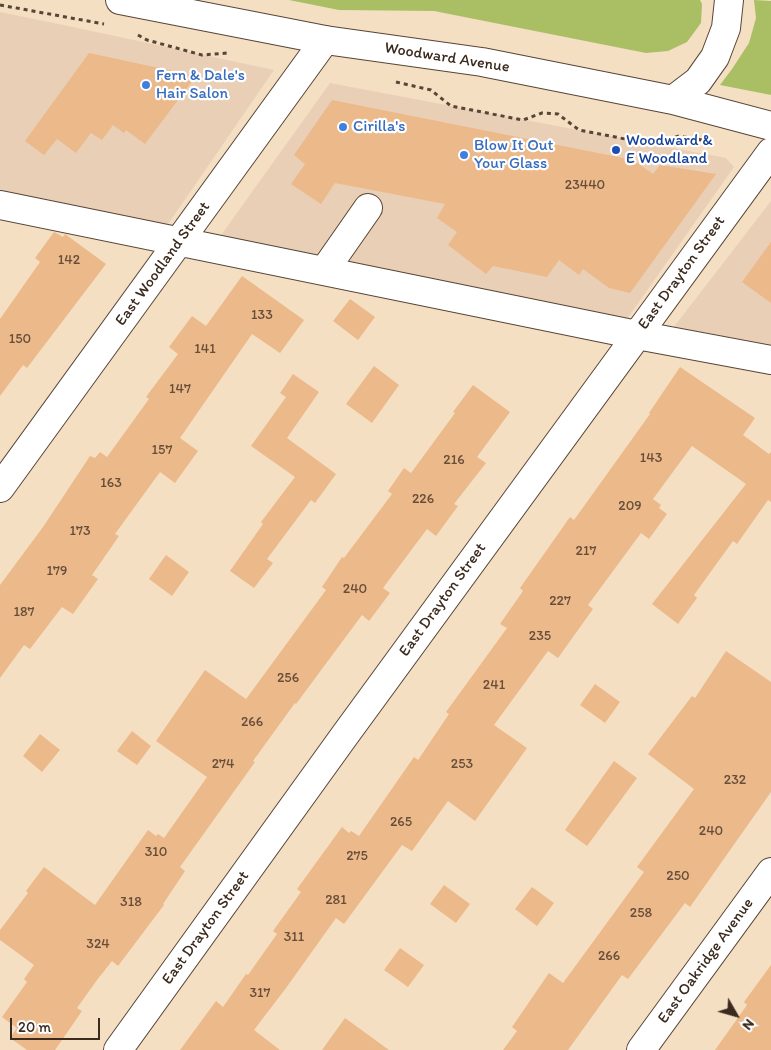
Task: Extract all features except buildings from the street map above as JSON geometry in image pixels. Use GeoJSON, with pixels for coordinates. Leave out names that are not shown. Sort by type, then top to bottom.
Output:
{"type":"FeatureCollection","features":[{"type":"Feature","properties":{"kind":"street","name":"Woodward Avenue"},"geometry":{"type":"LineString","coordinates":[[120,0],[325,40],[482,62],[673,100],[771,126]]}},
{"type":"Feature","properties":{"kind":"street"},"geometry":{"type":"LineString","coordinates":[[673,100],[698,81],[715,56],[726,28],[729,0]]}},
{"type":"Feature","properties":{"kind":"street","name":"East Woodland Street"},"geometry":{"type":"LineString","coordinates":[[0,488],[325,40]]}},
{"type":"Feature","properties":{"kind":"street","name":"East Drayton Street"},"geometry":{"type":"LineString","coordinates":[[118,1050],[345,735],[771,152]]}},
{"type":"Feature","properties":{"kind":"street"},"geometry":{"type":"LineString","coordinates":[[0,205],[637,335],[771,360]]}},
{"type":"Feature","properties":{"kind":"street"},"geometry":{"type":"LineString","coordinates":[[324,271],[368,208]]}},
{"type":"Feature","properties":{"kind":"street","name":"East Oakridge Avenue"},"geometry":{"type":"LineString","coordinates":[[641,1050],[771,872]]}},
{"type":"Feature","properties":{"kind":"path"},"geometry":{"type":"LineString","coordinates":[[0,5],[108,25]]}},
{"type":"Feature","properties":{"kind":"path"},"geometry":{"type":"LineString","coordinates":[[133,32],[147,40],[202,54],[235,52]]}},
{"type":"Feature","properties":{"kind":"path"},"geometry":{"type":"LineString","coordinates":[[393,81],[431,90],[451,106],[524,120],[542,113],[558,114],[579,130],[651,144],[679,136],[705,141]]}},
{"type":"Feature","properties":{"kind":"shaded area"},"geometry":{"type":"Polygon","coordinates":[[[0,12],[274,70],[164,230],[0,198],[0,12]]]}},
{"type":"Feature","properties":{"kind":"shaded area"},"geometry":{"type":"Polygon","coordinates":[[[330,83],[726,158],[734,167],[622,326],[214,245],[330,83]]]}},
{"type":"Feature","properties":{"kind":"shaded area"},"geometry":{"type":"Polygon","coordinates":[[[771,201],[771,348],[673,328],[771,201]]]}},
{"type":"Feature","properties":{"kind":"green space"},"geometry":{"type":"Polygon","coordinates":[[[289,0],[700,0],[702,4],[701,23],[687,42],[668,51],[646,53],[434,11],[339,10],[289,0]]]}},
{"type":"Feature","properties":{"kind":"green space"},"geometry":{"type":"Polygon","coordinates":[[[754,0],[771,1],[771,95],[720,85],[749,43],[756,18],[754,0]]]}},
{"type":"Feature","properties":{"kind":"place","name":"Fern & Dale's Hair Salon"},"geometry":{"type":"Point","coordinates":[146,85]}},
{"type":"Feature","properties":{"kind":"place","name":"Cirilla's"},"geometry":{"type":"Point","coordinates":[343,127]}},
{"type":"Feature","properties":{"kind":"place","name":"Woodward & E Woodland"},"geometry":{"type":"Point","coordinates":[616,150]}},
{"type":"Feature","properties":{"kind":"place","name":"Blow It Out Your Glass"},"geometry":{"type":"Point","coordinates":[464,155]}}]}
